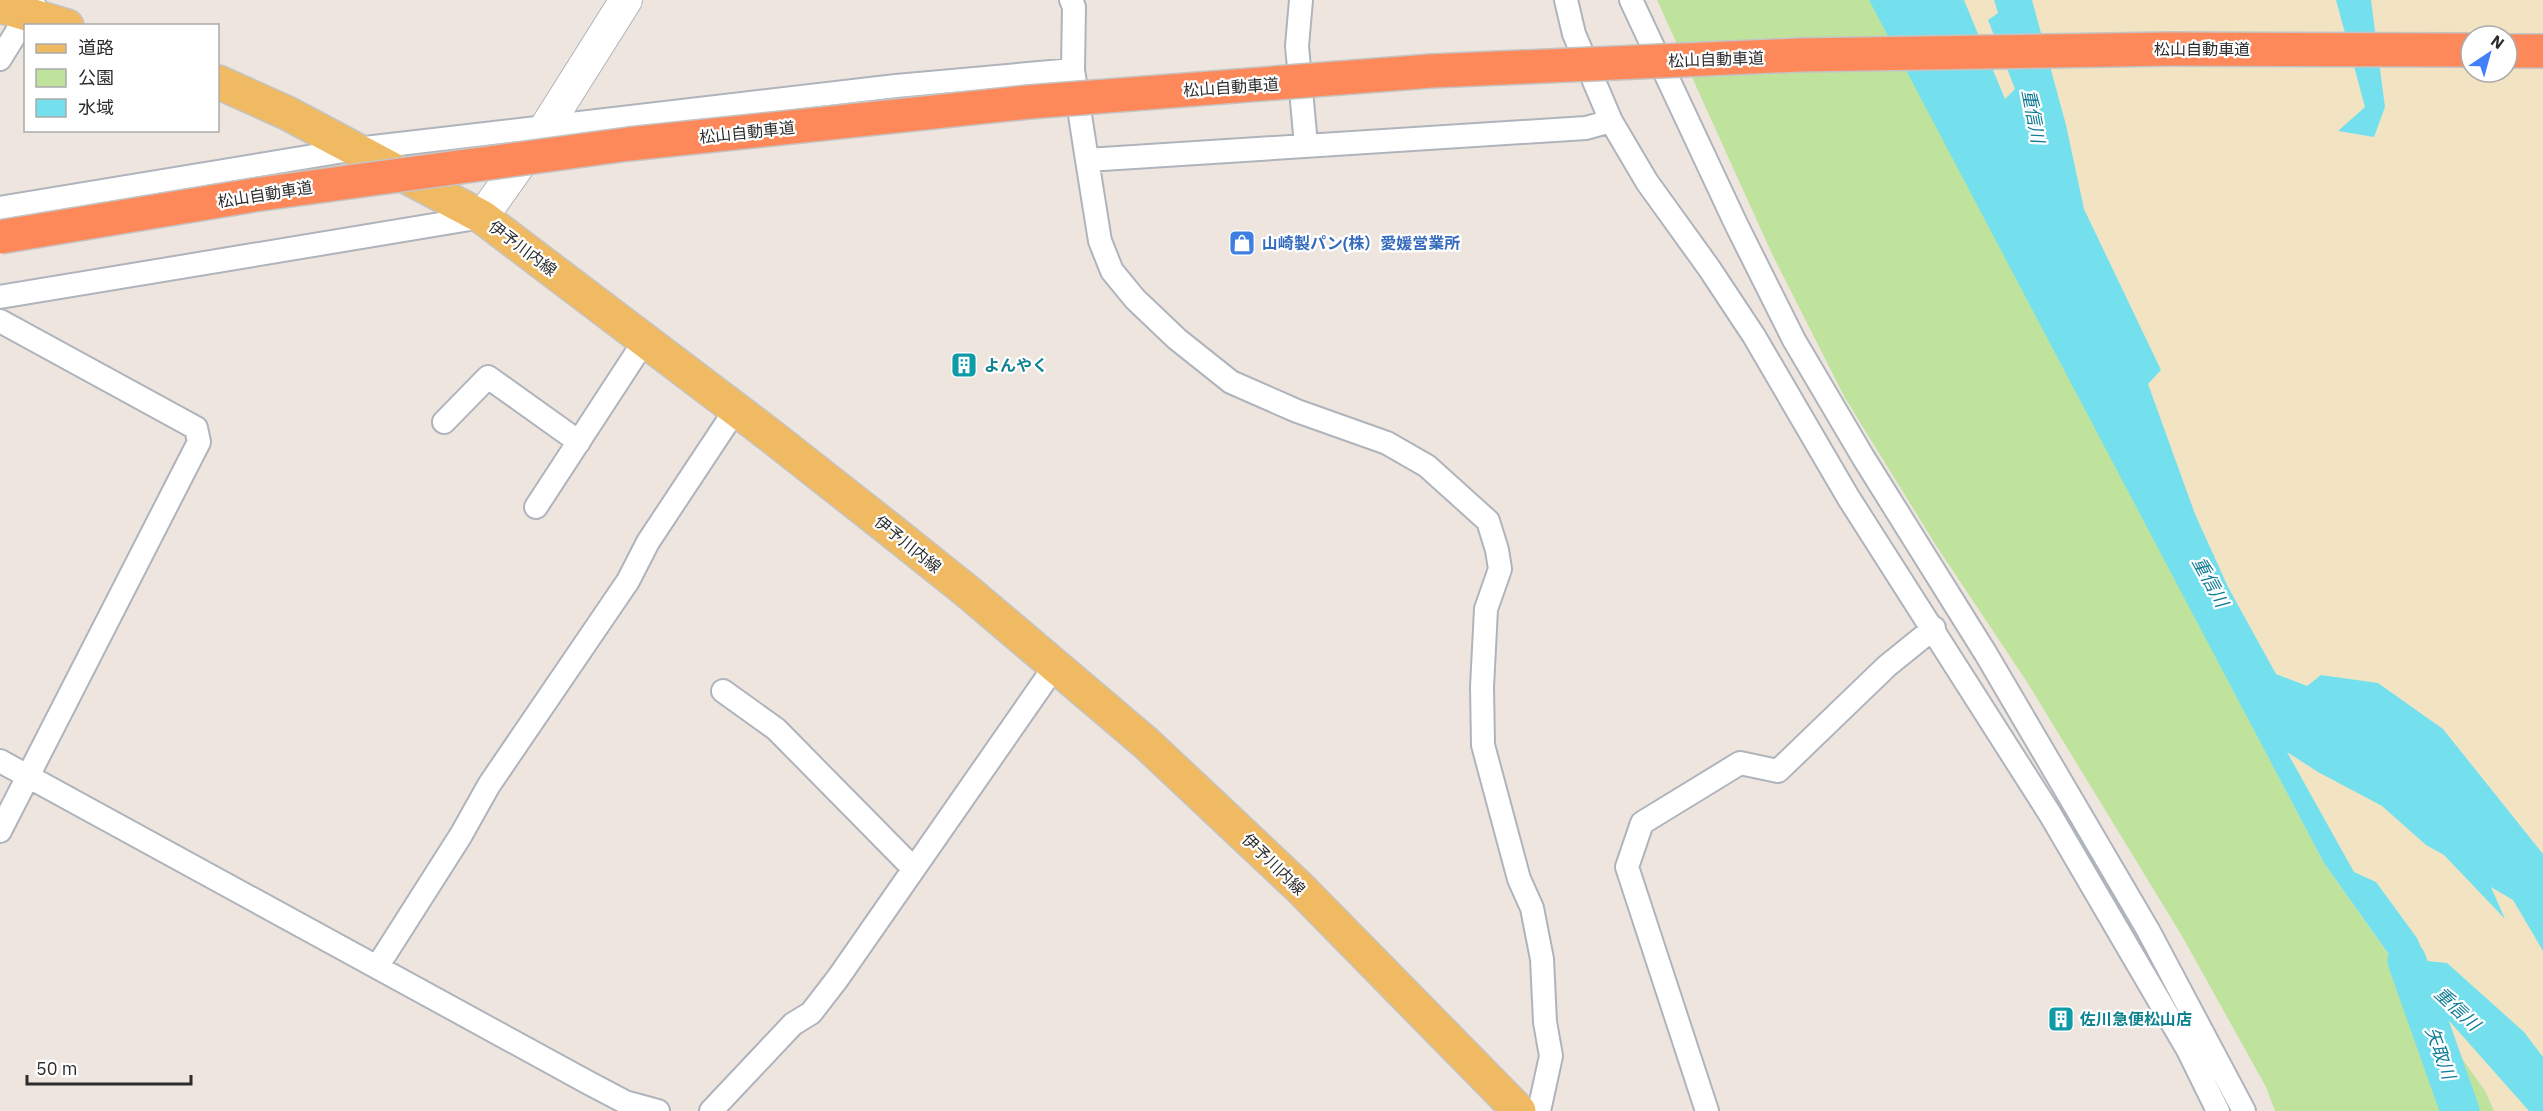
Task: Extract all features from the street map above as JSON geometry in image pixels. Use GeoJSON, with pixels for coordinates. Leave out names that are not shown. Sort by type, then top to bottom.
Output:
{"type":"FeatureCollection","features":[{"type":"Feature","properties":{"kind":"highway","name":"松山自動車道"},"geometry":{"type":"LineString","coordinates":[[0,237],[254,195],[629,144],[1029,102],[1431,71],[1811,55],[2169,49],[2459,50]]}},
{"type":"Feature","properties":{"kind":"highway"},"geometry":{"type":"LineString","coordinates":[[2519,51],[2543,51]]}},
{"type":"Feature","properties":{"kind":"main road"},"geometry":{"type":"LineString","coordinates":[[22,6],[62,24]]}},
{"type":"Feature","properties":{"kind":"main road","name":"伊予川内線"},"geometry":{"type":"LineString","coordinates":[[219,82],[287,113],[482,218],[736,409],[950,578],[1146,743],[1299,887],[1519,1111]]}},
{"type":"Feature","properties":{"kind":"street"},"geometry":{"type":"LineString","coordinates":[[0,297],[482,218],[546,127],[626,0]]}},
{"type":"Feature","properties":{"kind":"street"},"geometry":{"type":"LineString","coordinates":[[1071,0],[1074,7],[1073,70],[1100,242],[1112,271],[1135,299],[1177,339],[1231,382],[1297,411],[1387,443],[1427,466],[1488,520],[1500,568],[1486,609],[1482,687],[1483,745],[1519,879],[1532,908],[1542,959],[1545,1022],[1551,1056],[1539,1111]]}},
{"type":"Feature","properties":{"kind":"street"},"geometry":{"type":"LineString","coordinates":[[1301,0],[1297,46],[1306,145]]}},
{"type":"Feature","properties":{"kind":"street"},"geometry":{"type":"LineString","coordinates":[[1566,0],[1574,34],[1611,121],[1647,182],[1709,268],[1754,336],[1848,497],[1934,628],[2050,814],[2188,1050],[2218,1111]]}},
{"type":"Feature","properties":{"kind":"street"},"geometry":{"type":"LineString","coordinates":[[1631,0],[1736,224],[1794,340],[1863,457],[1986,654],[2148,930],[2244,1111]]}},
{"type":"Feature","properties":{"kind":"street"},"geometry":{"type":"LineString","coordinates":[[0,59],[22,6]]}},
{"type":"Feature","properties":{"kind":"street"},"geometry":{"type":"LineString","coordinates":[[0,208],[356,149],[896,86],[1073,70]]}},
{"type":"Feature","properties":{"kind":"street"},"geometry":{"type":"LineString","coordinates":[[1087,160],[1586,128],[1611,121]]}},
{"type":"Feature","properties":{"kind":"street"},"geometry":{"type":"LineString","coordinates":[[0,321],[196,428],[199,442],[0,831]]}},
{"type":"Feature","properties":{"kind":"street"},"geometry":{"type":"LineString","coordinates":[[536,507],[645,340]]}},
{"type":"Feature","properties":{"kind":"street"},"geometry":{"type":"LineString","coordinates":[[444,422],[488,377],[579,442]]}},
{"type":"Feature","properties":{"kind":"street"},"geometry":{"type":"LineString","coordinates":[[377,967],[460,836],[489,785],[628,581],[648,542],[736,409]]}},
{"type":"Feature","properties":{"kind":"street"},"geometry":{"type":"LineString","coordinates":[[1707,1111],[1627,867],[1642,823],[1740,762],[1778,771],[1887,666],[1934,628]]}},
{"type":"Feature","properties":{"kind":"street"},"geometry":{"type":"LineString","coordinates":[[711,1111],[793,1024],[811,1013],[838,978],[1055,666]]}},
{"type":"Feature","properties":{"kind":"street"},"geometry":{"type":"LineString","coordinates":[[723,691],[776,729],[913,868]]}},
{"type":"Feature","properties":{"kind":"street"},"geometry":{"type":"LineString","coordinates":[[0,761],[625,1102],[658,1111]]}},
{"type":"Feature","properties":{"kind":"green space"},"geometry":{"type":"Polygon","coordinates":[[[1657,0],[1872,0],[2324,863],[2486,1092],[2494,1111],[2275,1111],[2266,1087],[2182,936],[2027,682],[1937,547],[1845,398],[1773,256],[1657,0]]]}},
{"type":"Feature","properties":{"kind":"sand"},"geometry":{"type":"Polygon","coordinates":[[[1872,0],[2543,0],[2543,1111],[2494,1111],[2486,1092],[2324,863],[1872,0]]]}},
{"type":"Feature","properties":{"kind":"water","name":"重信川"},"geometry":{"type":"Polygon","coordinates":[[[1869,0],[1964,0],[2005,99],[2015,89],[1988,20],[1998,13],[1994,0],[2032,0],[2066,125],[2084,209],[2161,370],[2148,384],[2195,514],[2228,587],[2276,674],[2307,686],[2321,675],[2378,683],[2443,729],[2543,854],[2543,951],[2513,900],[2491,887],[2505,919],[2444,855],[2426,845],[2382,806],[2318,772],[2287,752],[2354,872],[2376,882],[2417,938],[2427,961],[2447,963],[2524,1032],[2543,1057],[2543,1111],[2529,1111],[2436,1006],[2397,966],[2324,863],[1869,0]]]}},
{"type":"Feature","properties":{"kind":"water"},"geometry":{"type":"Polygon","coordinates":[[[2336,0],[2371,0],[2385,107],[2374,137],[2338,131],[2365,107],[2336,0]]]}},
{"type":"Feature","properties":{"kind":"waterway","name":"矢取川"},"geometry":{"type":"LineString","coordinates":[[2407,961],[2460,1111]]}},
{"type":"Feature","properties":{"kind":"place","name":"山崎製パン(株）愛媛営業所"},"geometry":{"type":"Point","coordinates":[1242,243]}},
{"type":"Feature","properties":{"kind":"place","name":"よんやく"},"geometry":{"type":"Point","coordinates":[964,365]}},
{"type":"Feature","properties":{"kind":"place","name":"佐川急便松山店"},"geometry":{"type":"Point","coordinates":[2061,1019]}}]}
